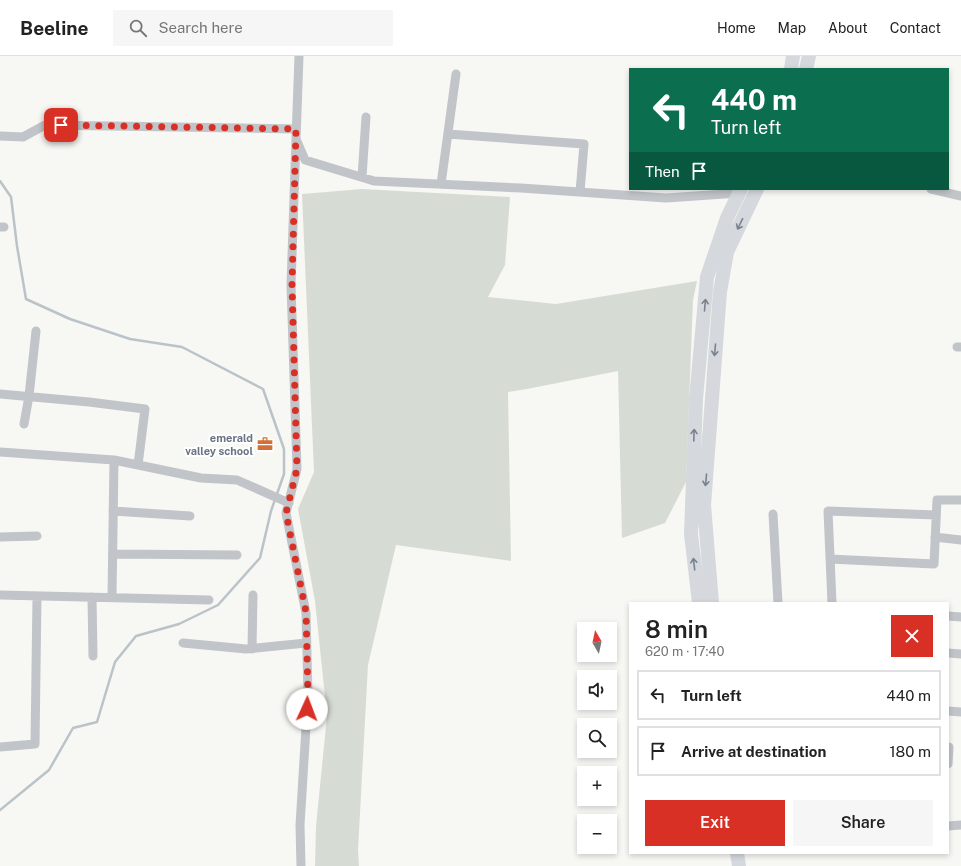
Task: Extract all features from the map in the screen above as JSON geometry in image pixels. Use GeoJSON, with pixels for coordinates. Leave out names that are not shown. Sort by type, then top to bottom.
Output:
{"type":"FeatureCollection","features":[{"type":"Feature","properties":{"kind":"main road"},"geometry":{"type":"LineString","coordinates":[[791,68],[793,56]]}},
{"type":"Feature","properties":{"kind":"main road"},"geometry":{"type":"LineString","coordinates":[[806,68],[809,56]]}},
{"type":"Feature","properties":{"kind":"main road"},"geometry":{"type":"LineString","coordinates":[[712,602],[704,505],[709,449],[712,379],[720,292],[727,252],[757,190]]}},
{"type":"Feature","properties":{"kind":"main road"},"geometry":{"type":"LineString","coordinates":[[698,602],[690,534],[696,400],[707,277],[727,218],[740,191]]}},
{"type":"Feature","properties":{"kind":"main road"},"geometry":{"type":"LineString","coordinates":[[737,854],[739,866]]}},
{"type":"Feature","properties":{"kind":"main road"},"geometry":{"type":"LineString","coordinates":[[747,854],[749,866]]}},
{"type":"Feature","properties":{"kind":"street"},"geometry":{"type":"LineString","coordinates":[[299,56],[292,285],[297,469],[286,513],[306,612],[308,695],[300,825],[301,866]]}},
{"type":"Feature","properties":{"kind":"street"},"geometry":{"type":"LineString","coordinates":[[441,184],[456,74]]}},
{"type":"Feature","properties":{"kind":"street"},"geometry":{"type":"LineString","coordinates":[[362,177],[366,117]]}},
{"type":"Feature","properties":{"kind":"street"},"geometry":{"type":"LineString","coordinates":[[0,136],[23,137],[46,125],[296,129]]}},
{"type":"Feature","properties":{"kind":"street"},"geometry":{"type":"LineString","coordinates":[[448,134],[584,144],[580,192]]}},
{"type":"Feature","properties":{"kind":"street"},"geometry":{"type":"LineString","coordinates":[[296,139],[306,160],[374,181],[666,198],[740,191]]}},
{"type":"Feature","properties":{"kind":"street"},"geometry":{"type":"LineString","coordinates":[[935,190],[961,196]]}},
{"type":"Feature","properties":{"kind":"street"},"geometry":{"type":"LineString","coordinates":[[24,424],[29,396],[36,331]]}},
{"type":"Feature","properties":{"kind":"street"},"geometry":{"type":"LineString","coordinates":[[0,394],[89,402],[145,409],[138,465]]}},
{"type":"Feature","properties":{"kind":"street"},"geometry":{"type":"LineString","coordinates":[[0,452],[114,460],[201,478],[237,480],[289,503]]}},
{"type":"Feature","properties":{"kind":"street"},"geometry":{"type":"LineString","coordinates":[[112,597],[114,460]]}},
{"type":"Feature","properties":{"kind":"street"},"geometry":{"type":"LineString","coordinates":[[830,559],[934,564],[937,500],[961,500]]}},
{"type":"Feature","properties":{"kind":"street"},"geometry":{"type":"LineString","coordinates":[[113,511],[190,516]]}},
{"type":"Feature","properties":{"kind":"street"},"geometry":{"type":"LineString","coordinates":[[832,602],[828,511],[936,515]]}},
{"type":"Feature","properties":{"kind":"street"},"geometry":{"type":"LineString","coordinates":[[773,514],[778,602]]}},
{"type":"Feature","properties":{"kind":"street"},"geometry":{"type":"LineString","coordinates":[[0,537],[37,536]]}},
{"type":"Feature","properties":{"kind":"street"},"geometry":{"type":"LineString","coordinates":[[935,537],[961,540]]}},
{"type":"Feature","properties":{"kind":"street"},"geometry":{"type":"LineString","coordinates":[[112,554],[237,556]]}},
{"type":"Feature","properties":{"kind":"street"},"geometry":{"type":"LineString","coordinates":[[0,595],[208,600]]}},
{"type":"Feature","properties":{"kind":"street"},"geometry":{"type":"LineString","coordinates":[[252,648],[254,595]]}},
{"type":"Feature","properties":{"kind":"street"},"geometry":{"type":"LineString","coordinates":[[0,747],[35,744],[37,596]]}},
{"type":"Feature","properties":{"kind":"street"},"geometry":{"type":"LineString","coordinates":[[92,597],[93,656]]}},
{"type":"Feature","properties":{"kind":"street"},"geometry":{"type":"LineString","coordinates":[[949,616],[961,617]]}},
{"type":"Feature","properties":{"kind":"street"},"geometry":{"type":"LineString","coordinates":[[183,643],[246,649],[306,643]]}},
{"type":"Feature","properties":{"kind":"street"},"geometry":{"type":"LineString","coordinates":[[949,653],[961,654]]}},
{"type":"Feature","properties":{"kind":"street"},"geometry":{"type":"LineString","coordinates":[[949,711],[961,712]]}},
{"type":"Feature","properties":{"kind":"street"},"geometry":{"type":"LineString","coordinates":[[949,826],[961,825]]}},
{"type":"Feature","properties":{"kind":"shaded area"},"geometry":{"type":"Polygon","coordinates":[[[362,189],[510,197],[505,265],[488,297],[556,304],[697,281],[693,300],[686,482],[665,523],[622,538],[618,371],[508,392],[511,561],[396,545],[368,665],[358,850],[359,866],[315,866],[316,826],[327,716],[315,601],[298,509],[314,472],[302,194],[362,189]]]}},
{"type":"Feature","properties":{"kind":"waterway"},"geometry":{"type":"LineString","coordinates":[[0,181],[11,197],[26,299],[70,319],[130,339],[182,347],[263,389],[284,449],[284,474],[271,511],[260,558],[218,605],[179,624],[136,636],[115,662],[97,722],[73,728],[49,770],[0,810]]}},
{"type":"Feature","properties":{"kind":"place","name":"emerald valley school"},"geometry":{"type":"Point","coordinates":[265,444]}},
{"type":"Feature","properties":{"kind":"route"},"geometry":{"type":"LineString","coordinates":[[61,125],[296,129],[292,285],[297,469],[286,513],[306,612],[307,709]]}}]}
